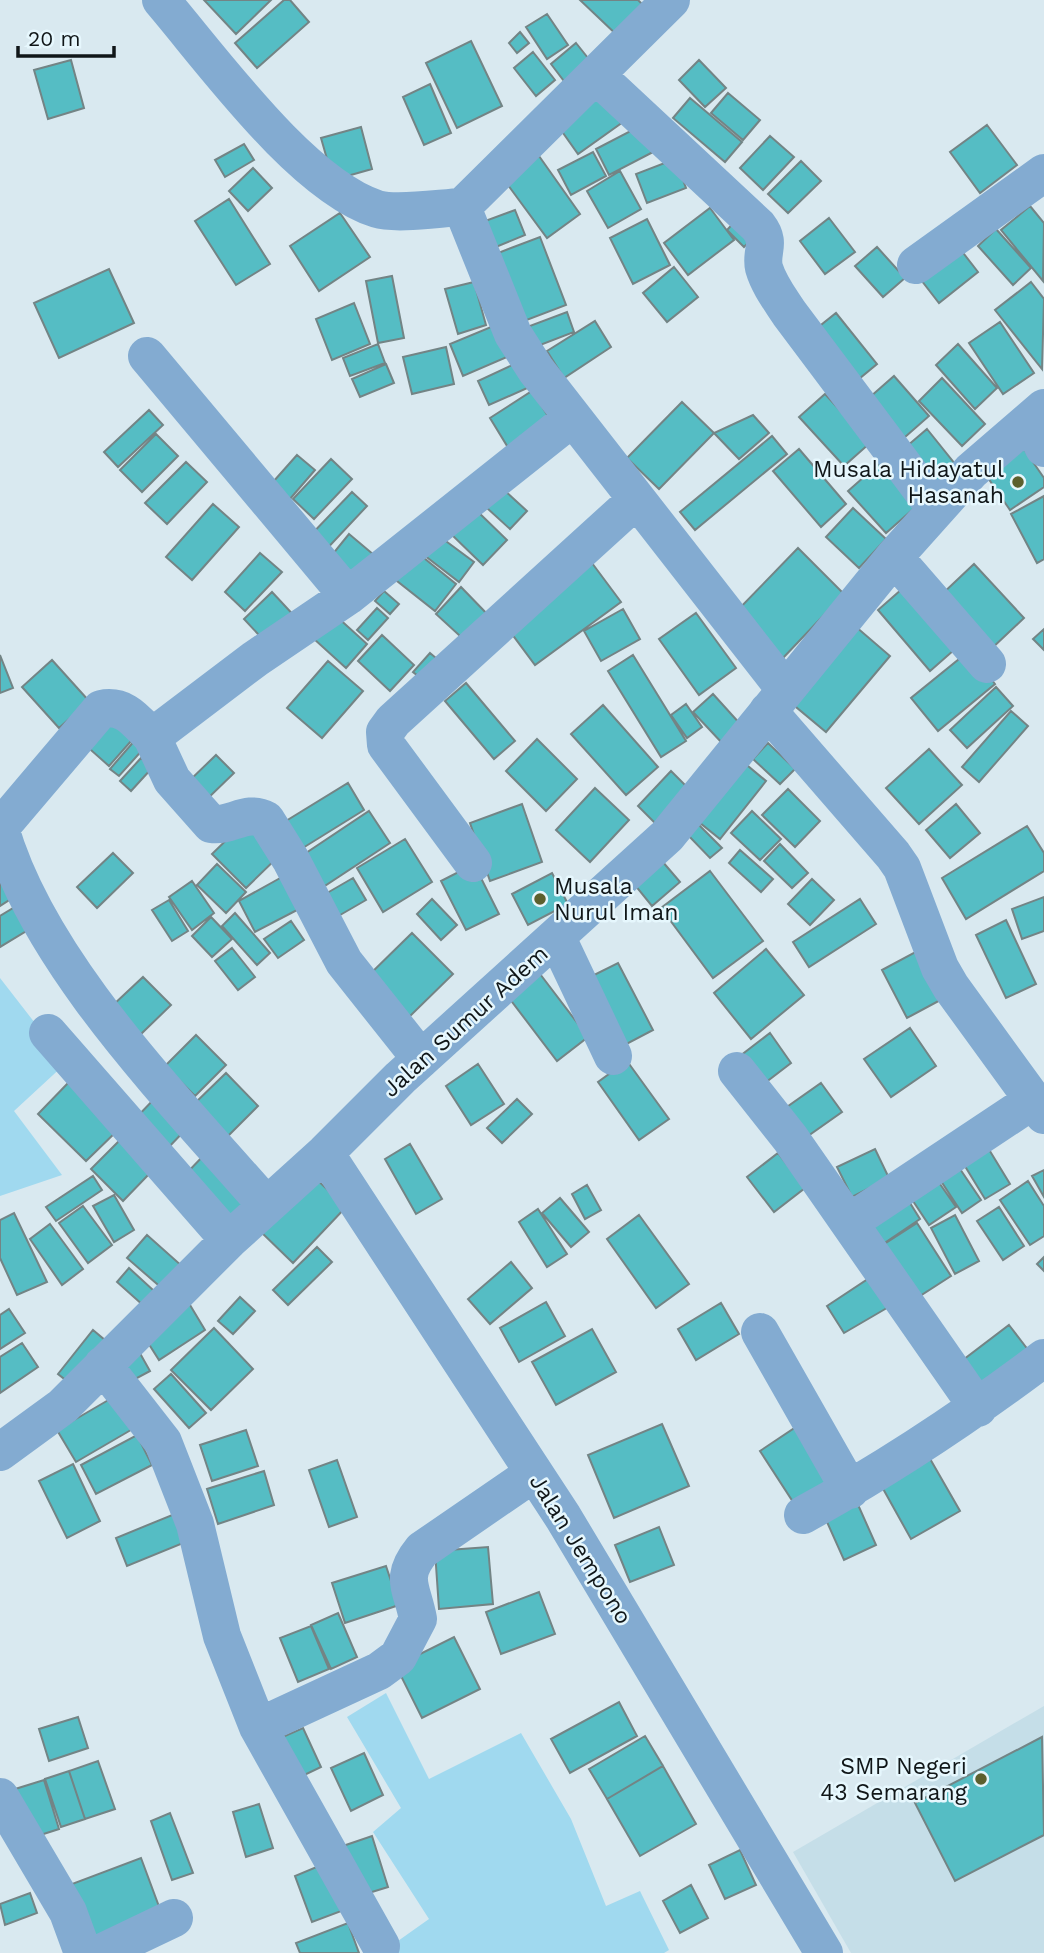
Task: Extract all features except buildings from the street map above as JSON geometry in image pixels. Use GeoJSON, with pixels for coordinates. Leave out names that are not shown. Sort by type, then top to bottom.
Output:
{"type":"FeatureCollection","features":[{"type":"Feature","properties":{"kind":"street"},"geometry":{"type":"LineString","coordinates":[[160,0],[268,125],[326,183],[380,210],[462,207],[545,121],[597,76],[665,2]]}},
{"type":"Feature","properties":{"kind":"street"},"geometry":{"type":"LineString","coordinates":[[597,76],[758,226],[767,244],[763,264],[768,280],[789,313],[936,509]]}},
{"type":"Feature","properties":{"kind":"street"},"geometry":{"type":"LineString","coordinates":[[916,265],[1044,173]]}},
{"type":"Feature","properties":{"kind":"street"},"geometry":{"type":"LineString","coordinates":[[462,207],[513,334],[572,418],[636,500],[776,699],[902,868],[940,968],[1038,1108],[850,1222]]}},
{"type":"Feature","properties":{"kind":"street"},"geometry":{"type":"LineString","coordinates":[[147,356],[348,596]]}},
{"type":"Feature","properties":{"kind":"street"},"geometry":{"type":"LineString","coordinates":[[152,737],[256,659],[348,596],[572,418]]}},
{"type":"Feature","properties":{"kind":"street","name":"Jalan Sumur Adem"},"geometry":{"type":"LineString","coordinates":[[0,1452],[63,1406],[266,1205],[325,1153],[421,1059],[667,836],[776,699],[936,509],[971,471],[1039,425]]}},
{"type":"Feature","properties":{"kind":"street"},"geometry":{"type":"LineString","coordinates":[[473,863],[386,745],[385,732],[393,721],[636,500]]}},
{"type":"Feature","properties":{"kind":"street"},"geometry":{"type":"LineString","coordinates":[[894,556],[988,664]]}},
{"type":"Feature","properties":{"kind":"street"},"geometry":{"type":"LineString","coordinates":[[266,1205],[126,1045],[47,933],[8,856],[0,828],[101,709],[116,706],[125,710],[152,737],[172,780],[211,824],[220,825],[250,816],[266,820],[291,860],[344,962],[421,1059]]}},
{"type":"Feature","properties":{"kind":"street"},"geometry":{"type":"LineString","coordinates":[[557,938],[613,1055]]}},
{"type":"Feature","properties":{"kind":"street"},"geometry":{"type":"LineString","coordinates":[[48,1033],[229,1240]]}},
{"type":"Feature","properties":{"kind":"street"},"geometry":{"type":"LineString","coordinates":[[737,1071],[850,1222],[978,1408]]}},
{"type":"Feature","properties":{"kind":"street","name":"Jalan Jempono"},"geometry":{"type":"LineString","coordinates":[[325,1153],[564,1517],[824,1953]]}},
{"type":"Feature","properties":{"kind":"street"},"geometry":{"type":"LineString","coordinates":[[761,1332],[850,1490]]}},
{"type":"Feature","properties":{"kind":"street"},"geometry":{"type":"LineString","coordinates":[[803,1515],[850,1490],[978,1408],[1044,1358]]}},
{"type":"Feature","properties":{"kind":"street"},"geometry":{"type":"LineString","coordinates":[[103,1366],[163,1442],[195,1524],[222,1636],[258,1727],[381,1946]]}},
{"type":"Feature","properties":{"kind":"street"},"geometry":{"type":"LineString","coordinates":[[258,1727],[363,1679],[398,1657],[418,1619],[407,1577],[409,1565],[422,1550],[534,1473]]}},
{"type":"Feature","properties":{"kind":"street"},"geometry":{"type":"LineString","coordinates":[[0,1797],[68,1912],[83,1953]]}},
{"type":"Feature","properties":{"kind":"street"},"geometry":{"type":"LineString","coordinates":[[101,1953],[174,1918]]}},
{"type":"Feature","properties":{"kind":"shaded area"},"geometry":{"type":"Polygon","coordinates":[[[0,978],[66,1063],[14,1111],[62,1175],[0,1196],[0,978]]]}},
{"type":"Feature","properties":{"kind":"shaded area"},"geometry":{"type":"Polygon","coordinates":[[[386,1693],[429,1779],[521,1733],[571,1819],[606,1906],[640,1891],[669,1950],[664,1953],[381,1953],[429,1919],[373,1832],[401,1808],[347,1717],[386,1693]]]}},
{"type":"Feature","properties":{"kind":"shaded area","name":"SMP Negeri 43 Semarang"},"geometry":{"type":"Polygon","coordinates":[[[1044,1706],[1044,1953],[851,1953],[793,1852],[1044,1706]]]}},
{"type":"Feature","properties":{"kind":"place","name":"Musala Hidayatul Hasanah"},"geometry":{"type":"Point","coordinates":[1018,482]}},
{"type":"Feature","properties":{"kind":"place","name":"Musala Nurul Iman"},"geometry":{"type":"Point","coordinates":[540,899]}},
{"type":"Feature","properties":{"kind":"place","name":"SMP Negeri 43 Semarang"},"geometry":{"type":"Point","coordinates":[981,1779]}}]}
